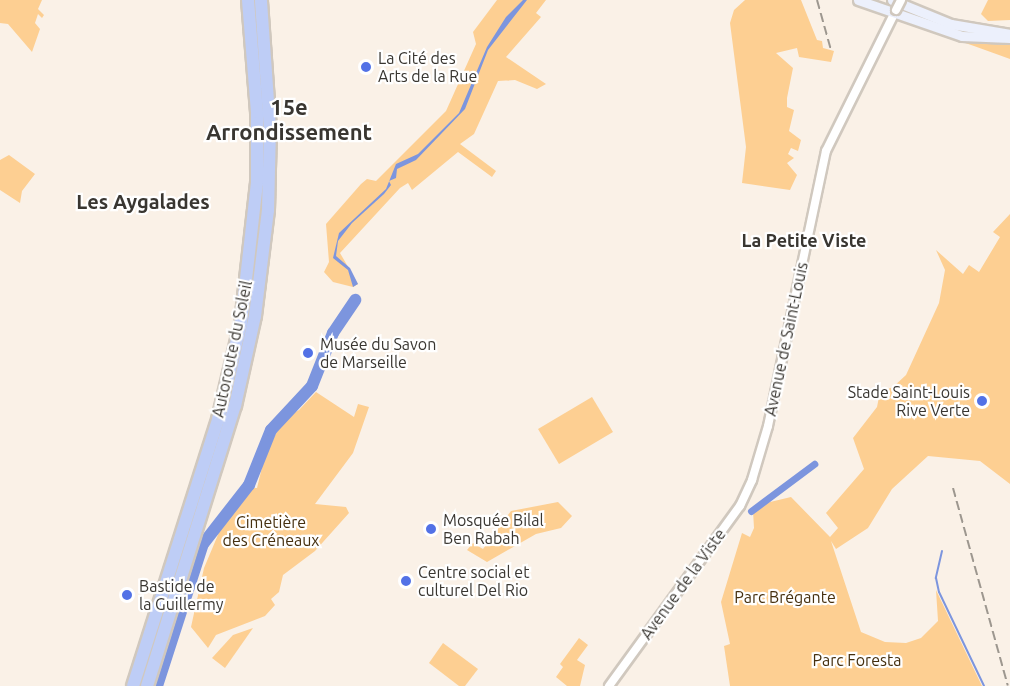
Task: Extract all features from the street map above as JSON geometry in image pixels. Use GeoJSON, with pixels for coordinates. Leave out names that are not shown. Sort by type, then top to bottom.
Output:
{"type":"FeatureCollection","features":[{"type":"Feature","properties":{"kind":"highway","name":"Autoroute du Soleil"},"geometry":{"type":"LineString","coordinates":[[133,686],[218,420],[241,323],[256,204],[253,34],[248,0]]}},
{"type":"Feature","properties":{"kind":"highway","name":"Autoroute du Soleil"},"geometry":{"type":"LineString","coordinates":[[147,686],[235,406],[255,316],[268,199],[266,52],[261,0]]}},
{"type":"Feature","properties":{"kind":"main road"},"geometry":{"type":"LineString","coordinates":[[858,0],[951,24],[1010,36]]}},
{"type":"Feature","properties":{"kind":"main road"},"geometry":{"type":"LineString","coordinates":[[894,8],[962,36],[1010,36]]}},
{"type":"Feature","properties":{"kind":"main road"},"geometry":{"type":"LineString","coordinates":[[986,32],[1010,28]]}},
{"type":"Feature","properties":{"kind":"street","name":"Avenue de Saint-Louis"},"geometry":{"type":"LineString","coordinates":[[752,480],[768,426],[826,151],[894,8],[901,0]]}},
{"type":"Feature","properties":{"kind":"street","name":"Avenue de la Viste"},"geometry":{"type":"LineString","coordinates":[[609,686],[740,506],[752,480]]}},
{"type":"Feature","properties":{"kind":"green space"},"geometry":{"type":"Polygon","coordinates":[[[0,0],[42,0],[38,9],[44,15],[42,18],[38,14],[35,23],[40,29],[32,52],[8,24],[0,23],[0,0]]]}},
{"type":"Feature","properties":{"kind":"green space"},"geometry":{"type":"Polygon","coordinates":[[[497,0],[546,0],[536,13],[541,17],[506,57],[546,84],[537,89],[515,80],[498,81],[474,134],[460,144],[496,171],[492,177],[458,152],[412,190],[408,183],[400,188],[340,253],[358,284],[353,287],[333,282],[324,272],[329,262],[326,224],[361,184],[367,179],[376,181],[446,111],[476,44],[473,32],[497,0]]]}},
{"type":"Feature","properties":{"kind":"green space"},"geometry":{"type":"Polygon","coordinates":[[[745,0],[801,0],[817,40],[822,41],[823,48],[834,51],[831,62],[799,57],[797,48],[776,53],[793,68],[787,98],[787,107],[794,110],[789,131],[801,140],[798,151],[791,148],[788,154],[794,158],[787,163],[797,175],[790,190],[742,183],[746,147],[730,23],[734,10],[745,0]]]}},
{"type":"Feature","properties":{"kind":"green space"},"geometry":{"type":"Polygon","coordinates":[[[988,0],[1010,0],[1010,20],[988,21],[981,14],[988,0]]]}},
{"type":"Feature","properties":{"kind":"green space"},"geometry":{"type":"Polygon","coordinates":[[[951,38],[1010,41],[1010,59],[974,46],[951,38]]]}},
{"type":"Feature","properties":{"kind":"green space"},"geometry":{"type":"Polygon","coordinates":[[[9,155],[35,174],[22,191],[20,203],[0,190],[0,160],[9,155]]]}},
{"type":"Feature","properties":{"kind":"green space"},"geometry":{"type":"Polygon","coordinates":[[[1010,214],[1010,484],[980,461],[928,456],[892,489],[868,528],[836,549],[831,541],[861,632],[885,642],[906,643],[921,638],[938,621],[936,590],[982,686],[730,686],[724,646],[730,644],[721,602],[742,533],[750,537],[754,528],[753,511],[766,503],[791,497],[830,537],[838,528],[826,513],[864,469],[853,438],[877,407],[880,392],[893,387],[906,375],[939,303],[945,270],[936,250],[963,274],[969,265],[979,272],[1000,237],[993,232],[1010,214]]]}},
{"type":"Feature","properties":{"kind":"green space","name":"Cimetière des Créneaux"},"geometry":{"type":"Polygon","coordinates":[[[316,392],[354,417],[358,404],[369,407],[353,453],[315,504],[346,507],[349,513],[315,551],[283,575],[279,592],[271,599],[275,605],[265,616],[216,635],[208,648],[191,627],[204,568],[220,530],[250,488],[257,488],[265,455],[284,418],[299,410],[316,392]]]}},
{"type":"Feature","properties":{"kind":"green space"},"geometry":{"type":"Polygon","coordinates":[[[592,397],[613,432],[559,464],[538,429],[592,397]]]}},
{"type":"Feature","properties":{"kind":"green space"},"geometry":{"type":"Polygon","coordinates":[[[558,502],[572,516],[561,528],[536,534],[487,562],[467,550],[473,543],[483,549],[511,511],[558,502]]]}},
{"type":"Feature","properties":{"kind":"green space"},"geometry":{"type":"Polygon","coordinates":[[[253,628],[225,668],[212,658],[233,635],[253,628]]]}},
{"type":"Feature","properties":{"kind":"green space"},"geometry":{"type":"Polygon","coordinates":[[[579,638],[588,645],[577,660],[585,665],[580,686],[567,686],[556,677],[563,667],[560,664],[579,638]]]}},
{"type":"Feature","properties":{"kind":"green space"},"geometry":{"type":"Polygon","coordinates":[[[443,643],[478,669],[465,686],[459,686],[429,663],[443,643]]]}},
{"type":"Feature","properties":{"kind":"water"},"geometry":{"type":"Polygon","coordinates":[[[523,0],[527,0],[488,50],[465,109],[416,160],[397,169],[396,178],[389,181],[396,164],[418,154],[459,113],[487,47],[506,17],[523,0]]]}},
{"type":"Feature","properties":{"kind":"water"},"geometry":{"type":"Polygon","coordinates":[[[389,181],[391,185],[384,194],[352,223],[338,241],[336,256],[350,268],[358,284],[353,287],[348,270],[333,258],[339,233],[386,189],[389,181]]]}},
{"type":"Feature","properties":{"kind":"waterway"},"geometry":{"type":"LineString","coordinates":[[157,686],[203,544],[249,485],[271,430],[312,386],[333,333],[355,300]]}},
{"type":"Feature","properties":{"kind":"waterway"},"geometry":{"type":"LineString","coordinates":[[751,511],[814,464]]}},
{"type":"Feature","properties":{"kind":"waterway"},"geometry":{"type":"LineString","coordinates":[[942,551],[936,578],[939,592],[984,686]]}},
{"type":"Feature","properties":{"kind":"railway"},"geometry":{"type":"LineString","coordinates":[[817,0],[831,50]]}},
{"type":"Feature","properties":{"kind":"railway"},"geometry":{"type":"LineString","coordinates":[[953,488],[1008,686]]}},
{"type":"Feature","properties":{"kind":"place","name":"La Cité des Arts de la Rue"},"geometry":{"type":"Point","coordinates":[366,67]}},
{"type":"Feature","properties":{"kind":"place","name":"Musée du Savon de Marseille"},"geometry":{"type":"Point","coordinates":[308,353]}},
{"type":"Feature","properties":{"kind":"place","name":"Stade Saint-Louis Rive Verte"},"geometry":{"type":"Point","coordinates":[982,401]}},
{"type":"Feature","properties":{"kind":"place","name":"Mosquée Bilal Ben Rabah"},"geometry":{"type":"Point","coordinates":[431,529]}},
{"type":"Feature","properties":{"kind":"place","name":"Centre social et culturel Del Rio"},"geometry":{"type":"Point","coordinates":[406,581]}},
{"type":"Feature","properties":{"kind":"place","name":"Bastide de la Guillermy"},"geometry":{"type":"Point","coordinates":[127,595]}},
{"type":"Feature","properties":{"kind":"district","name":"15e Arrondissement"},"geometry":{"type":"Point","coordinates":[289,118]}},
{"type":"Feature","properties":{"kind":"district","name":"Les Aygalades"},"geometry":{"type":"Point","coordinates":[143,201]}},
{"type":"Feature","properties":{"kind":"district","name":"La Petite Viste"},"geometry":{"type":"Point","coordinates":[804,240]}},
{"type":"Feature","properties":{"kind":"park label","name":"Parc Brégante"},"geometry":{"type":"Point","coordinates":[785,597]}},
{"type":"Feature","properties":{"kind":"park label","name":"Parc Foresta"},"geometry":{"type":"Point","coordinates":[857,660]}}]}
